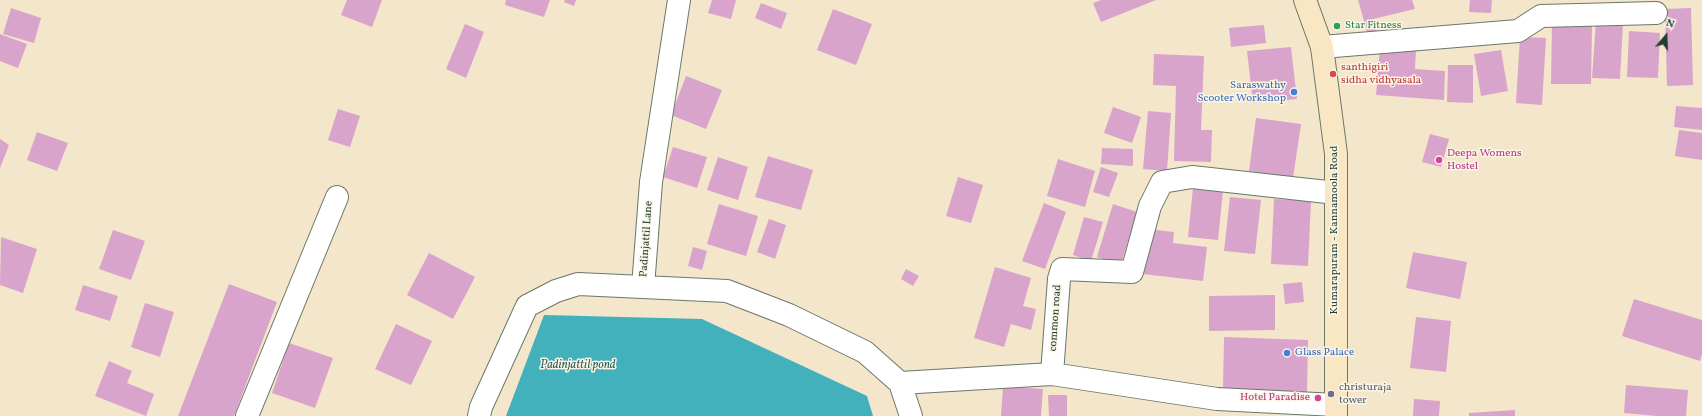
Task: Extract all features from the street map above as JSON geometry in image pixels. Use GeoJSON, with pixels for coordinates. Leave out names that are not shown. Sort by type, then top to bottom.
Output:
{"type":"FeatureCollection","features":[{"type":"Feature","properties":{"kind":"main road","name":"Kumarapuram - Kannamoola Road"},"geometry":{"type":"LineString","coordinates":[[1305,0],[1322,48],[1336,154],[1336,410]]}},
{"type":"Feature","properties":{"kind":"street","name":"Padinjattil Lane"},"geometry":{"type":"LineString","coordinates":[[479,416],[481,407],[527,306],[556,291],[578,284],[644,287],[651,182],[679,0]]}},
{"type":"Feature","properties":{"kind":"street"},"geometry":{"type":"LineString","coordinates":[[1322,48],[1518,31],[1541,16],[1656,13]]}},
{"type":"Feature","properties":{"kind":"street","name":"common road"},"geometry":{"type":"LineString","coordinates":[[1052,374],[1059,279],[1062,269],[1132,272],[1150,206],[1162,182],[1192,177],[1336,193]]}},
{"type":"Feature","properties":{"kind":"street"},"geometry":{"type":"LineString","coordinates":[[247,416],[337,197]]}},
{"type":"Feature","properties":{"kind":"street"},"geometry":{"type":"LineString","coordinates":[[644,287],[727,291],[789,315],[865,352],[900,383],[911,416]]}},
{"type":"Feature","properties":{"kind":"street"},"geometry":{"type":"LineString","coordinates":[[900,383],[1052,374],[1217,399],[1336,410]]}},
{"type":"Feature","properties":{"kind":"water","name":"Padinjattil pond"},"geometry":{"type":"Polygon","coordinates":[[[544,315],[702,319],[867,396],[873,416],[506,416],[544,315]]]}},
{"type":"Feature","properties":{"kind":"building"},"geometry":{"type":"Polygon","coordinates":[[[347,0],[382,0],[372,27],[341,15],[347,0]]]}},
{"type":"Feature","properties":{"kind":"building"},"geometry":{"type":"Polygon","coordinates":[[[506,0],[550,0],[544,17],[505,5],[506,0]]]}},
{"type":"Feature","properties":{"kind":"building"},"geometry":{"type":"Polygon","coordinates":[[[565,0],[576,0],[574,6],[564,2],[565,0]]]}},
{"type":"Feature","properties":{"kind":"building"},"geometry":{"type":"Polygon","coordinates":[[[712,0],[736,0],[731,19],[708,13],[712,0]]]}},
{"type":"Feature","properties":{"kind":"building"},"geometry":{"type":"Polygon","coordinates":[[[1101,0],[1156,0],[1101,22],[1093,3],[1101,0]]]}},
{"type":"Feature","properties":{"kind":"building"},"geometry":{"type":"Polygon","coordinates":[[[1358,0],[1412,0],[1415,9],[1373,19],[1377,32],[1368,35],[1358,0]]]}},
{"type":"Feature","properties":{"kind":"building"},"geometry":{"type":"Polygon","coordinates":[[[1470,0],[1492,0],[1491,13],[1469,12],[1470,0]]]}},
{"type":"Feature","properties":{"kind":"building"},"geometry":{"type":"Polygon","coordinates":[[[761,3],[787,13],[781,29],[755,18],[761,3]]]}},
{"type":"Feature","properties":{"kind":"building"},"geometry":{"type":"Polygon","coordinates":[[[11,8],[41,18],[34,43],[3,34],[11,8]]]}},
{"type":"Feature","properties":{"kind":"building"},"geometry":{"type":"Polygon","coordinates":[[[1691,8],[1693,85],[1667,86],[1665,9],[1691,8]]]}},
{"type":"Feature","properties":{"kind":"building"},"geometry":{"type":"Polygon","coordinates":[[[833,9],[872,24],[856,65],[817,50],[833,9]]]}},
{"type":"Feature","properties":{"kind":"building"},"geometry":{"type":"Polygon","coordinates":[[[1596,21],[1623,23],[1620,79],[1592,78],[1596,21]]]}},
{"type":"Feature","properties":{"kind":"building"},"geometry":{"type":"Polygon","coordinates":[[[1552,23],[1592,24],[1591,84],[1551,84],[1552,23]]]}},
{"type":"Feature","properties":{"kind":"building"},"geometry":{"type":"Polygon","coordinates":[[[465,24],[484,32],[466,78],[446,69],[465,24]]]}},
{"type":"Feature","properties":{"kind":"building"},"geometry":{"type":"Polygon","coordinates":[[[1264,25],[1266,43],[1231,47],[1229,28],[1264,25]]]}},
{"type":"Feature","properties":{"kind":"building"},"geometry":{"type":"Polygon","coordinates":[[[1629,31],[1660,33],[1658,78],[1627,77],[1629,31]]]}},
{"type":"Feature","properties":{"kind":"building"},"geometry":{"type":"Polygon","coordinates":[[[0,34],[27,44],[18,68],[0,61],[0,34]]]}},
{"type":"Feature","properties":{"kind":"building"},"geometry":{"type":"Polygon","coordinates":[[[1520,37],[1546,38],[1542,105],[1516,103],[1520,37]]]}},
{"type":"Feature","properties":{"kind":"building"},"geometry":{"type":"Polygon","coordinates":[[[1291,47],[1297,99],[1253,103],[1247,51],[1291,47]]]}},
{"type":"Feature","properties":{"kind":"building"},"geometry":{"type":"Polygon","coordinates":[[[1380,48],[1416,50],[1415,69],[1445,71],[1444,100],[1376,95],[1380,48]]]}},
{"type":"Feature","properties":{"kind":"building"},"geometry":{"type":"Polygon","coordinates":[[[1501,50],[1508,91],[1481,96],[1474,54],[1501,50]]]}},
{"type":"Feature","properties":{"kind":"building"},"geometry":{"type":"Polygon","coordinates":[[[1154,54],[1204,56],[1201,130],[1212,130],[1211,162],[1174,161],[1176,86],[1153,85],[1154,54]]]}},
{"type":"Feature","properties":{"kind":"building"},"geometry":{"type":"Polygon","coordinates":[[[1448,65],[1473,65],[1473,103],[1447,102],[1448,65]]]}},
{"type":"Feature","properties":{"kind":"building"},"geometry":{"type":"Polygon","coordinates":[[[686,76],[722,90],[706,129],[671,115],[686,76]]]}},
{"type":"Feature","properties":{"kind":"building"},"geometry":{"type":"Polygon","coordinates":[[[1676,106],[1702,108],[1702,130],[1674,127],[1676,106]]]}},
{"type":"Feature","properties":{"kind":"building"},"geometry":{"type":"Polygon","coordinates":[[[1113,107],[1141,117],[1132,143],[1104,133],[1113,107]]]}},
{"type":"Feature","properties":{"kind":"building"},"geometry":{"type":"Polygon","coordinates":[[[338,109],[360,116],[350,147],[328,140],[338,109]]]}},
{"type":"Feature","properties":{"kind":"building"},"geometry":{"type":"Polygon","coordinates":[[[1148,111],[1171,113],[1167,171],[1143,169],[1148,111]]]}},
{"type":"Feature","properties":{"kind":"building"},"geometry":{"type":"Polygon","coordinates":[[[1256,118],[1301,124],[1293,178],[1249,171],[1256,118]]]}},
{"type":"Feature","properties":{"kind":"building"},"geometry":{"type":"Polygon","coordinates":[[[1679,130],[1702,133],[1702,160],[1675,156],[1679,130]]]}},
{"type":"Feature","properties":{"kind":"building"},"geometry":{"type":"Polygon","coordinates":[[[37,132],[68,143],[57,171],[27,160],[37,132]]]}},
{"type":"Feature","properties":{"kind":"building"},"geometry":{"type":"Polygon","coordinates":[[[1430,134],[1449,139],[1441,167],[1422,162],[1430,134]]]}},
{"type":"Feature","properties":{"kind":"building"},"geometry":{"type":"Polygon","coordinates":[[[0,139],[9,145],[0,168],[0,139]]]}},
{"type":"Feature","properties":{"kind":"building"},"geometry":{"type":"Polygon","coordinates":[[[673,147],[707,157],[697,188],[663,177],[673,147]]]}},
{"type":"Feature","properties":{"kind":"building"},"geometry":{"type":"Polygon","coordinates":[[[1102,148],[1133,149],[1133,166],[1101,164],[1102,148]]]}},
{"type":"Feature","properties":{"kind":"building"},"geometry":{"type":"Polygon","coordinates":[[[768,156],[813,170],[801,210],[755,197],[768,156]]]}},
{"type":"Feature","properties":{"kind":"building"},"geometry":{"type":"Polygon","coordinates":[[[718,157],[748,167],[738,200],[707,190],[718,157]]]}},
{"type":"Feature","properties":{"kind":"building"},"geometry":{"type":"Polygon","coordinates":[[[1058,159],[1095,171],[1085,207],[1047,196],[1058,159]]]}},
{"type":"Feature","properties":{"kind":"building"},"geometry":{"type":"Polygon","coordinates":[[[1101,167],[1118,173],[1109,197],[1093,192],[1101,167]]]}},
{"type":"Feature","properties":{"kind":"building"},"geometry":{"type":"Polygon","coordinates":[[[958,177],[983,185],[971,223],[946,216],[958,177]]]}},
{"type":"Feature","properties":{"kind":"building"},"geometry":{"type":"Polygon","coordinates":[[[1193,188],[1223,191],[1218,240],[1188,237],[1193,188]]]}},
{"type":"Feature","properties":{"kind":"building"},"geometry":{"type":"Polygon","coordinates":[[[1230,197],[1261,200],[1255,254],[1224,251],[1230,197]]]}},
{"type":"Feature","properties":{"kind":"building"},"geometry":{"type":"Polygon","coordinates":[[[1274,199],[1311,201],[1308,266],[1271,264],[1274,199]]]}},
{"type":"Feature","properties":{"kind":"building"},"geometry":{"type":"Polygon","coordinates":[[[1044,203],[1066,212],[1045,269],[1022,261],[1044,203]]]}},
{"type":"Feature","properties":{"kind":"building"},"geometry":{"type":"Polygon","coordinates":[[[719,204],[758,216],[746,256],[707,244],[719,204]]]}},
{"type":"Feature","properties":{"kind":"building"},"geometry":{"type":"Polygon","coordinates":[[[1113,204],[1137,212],[1121,264],[1097,257],[1113,204]]]}},
{"type":"Feature","properties":{"kind":"building"},"geometry":{"type":"Polygon","coordinates":[[[1084,217],[1103,222],[1091,261],[1073,255],[1084,217]]]}},
{"type":"Feature","properties":{"kind":"building"},"geometry":{"type":"Polygon","coordinates":[[[769,219],[786,225],[775,259],[757,252],[769,219]]]}},
{"type":"Feature","properties":{"kind":"building"},"geometry":{"type":"Polygon","coordinates":[[[1148,229],[1174,232],[1173,243],[1207,247],[1203,281],[1143,274],[1148,229]]]}},
{"type":"Feature","properties":{"kind":"building"},"geometry":{"type":"Polygon","coordinates":[[[113,230],[145,241],[131,280],[99,269],[113,230]]]}},
{"type":"Feature","properties":{"kind":"building"},"geometry":{"type":"Polygon","coordinates":[[[1,237],[37,249],[23,293],[0,285],[1,237]]]}},
{"type":"Feature","properties":{"kind":"building"},"geometry":{"type":"Polygon","coordinates":[[[693,247],[707,251],[702,270],[688,266],[693,247]]]}},
{"type":"Feature","properties":{"kind":"building"},"geometry":{"type":"Polygon","coordinates":[[[1413,252],[1467,262],[1460,299],[1406,288],[1413,252]]]}},
{"type":"Feature","properties":{"kind":"building"},"geometry":{"type":"Polygon","coordinates":[[[429,253],[475,277],[453,319],[407,295],[429,253]]]}},
{"type":"Feature","properties":{"kind":"building"},"geometry":{"type":"Polygon","coordinates":[[[995,267],[1031,278],[1023,306],[1036,309],[1031,330],[1011,324],[1004,347],[974,338],[995,267]]]}},
{"type":"Feature","properties":{"kind":"building"},"geometry":{"type":"Polygon","coordinates":[[[906,269],[919,276],[913,286],[901,279],[906,269]]]}},
{"type":"Feature","properties":{"kind":"building"},"geometry":{"type":"Polygon","coordinates":[[[1302,282],[1304,302],[1285,304],[1283,284],[1302,282]]]}},
{"type":"Feature","properties":{"kind":"building"},"geometry":{"type":"Polygon","coordinates":[[[229,284],[277,302],[234,416],[178,416],[229,284]]]}},
{"type":"Feature","properties":{"kind":"building"},"geometry":{"type":"Polygon","coordinates":[[[83,285],[118,296],[110,321],[75,310],[83,285]]]}},
{"type":"Feature","properties":{"kind":"building"},"geometry":{"type":"Polygon","coordinates":[[[1275,295],[1275,330],[1209,331],[1209,296],[1275,295]]]}},
{"type":"Feature","properties":{"kind":"building"},"geometry":{"type":"Polygon","coordinates":[[[1634,299],[1702,320],[1702,354],[1700,361],[1622,336],[1634,299]]]}},
{"type":"Feature","properties":{"kind":"building"},"geometry":{"type":"Polygon","coordinates":[[[145,303],[174,312],[160,357],[131,347],[145,303]]]}},
{"type":"Feature","properties":{"kind":"building"},"geometry":{"type":"Polygon","coordinates":[[[1416,317],[1451,321],[1446,372],[1410,368],[1416,317]]]}},
{"type":"Feature","properties":{"kind":"building"},"geometry":{"type":"Polygon","coordinates":[[[396,324],[432,341],[411,385],[375,369],[396,324]]]}},
{"type":"Feature","properties":{"kind":"building"},"geometry":{"type":"Polygon","coordinates":[[[1224,337],[1308,340],[1307,393],[1223,390],[1224,337]]]}},
{"type":"Feature","properties":{"kind":"building"},"geometry":{"type":"Polygon","coordinates":[[[289,343],[333,358],[315,408],[272,393],[289,343]]]}},
{"type":"Feature","properties":{"kind":"building"},"geometry":{"type":"Polygon","coordinates":[[[109,361],[132,371],[127,383],[154,394],[146,416],[95,396],[109,361]]]}},
{"type":"Feature","properties":{"kind":"building"},"geometry":{"type":"Polygon","coordinates":[[[1626,385],[1688,390],[1686,416],[1657,416],[1624,413],[1626,385]]]}},
{"type":"Feature","properties":{"kind":"building"},"geometry":{"type":"Polygon","coordinates":[[[1003,386],[1043,389],[1041,416],[1001,416],[1003,386]]]}},
{"type":"Feature","properties":{"kind":"building"},"geometry":{"type":"Polygon","coordinates":[[[1048,395],[1067,395],[1067,416],[1049,416],[1048,395]]]}},
{"type":"Feature","properties":{"kind":"building"},"geometry":{"type":"Polygon","coordinates":[[[1414,399],[1440,401],[1439,416],[1413,416],[1414,399]]]}},
{"type":"Feature","properties":{"kind":"building"},"geometry":{"type":"Polygon","coordinates":[[[1515,410],[1515,416],[1469,416],[1469,413],[1515,410]]]}},
{"type":"Feature","properties":{"kind":"place","name":"Star Fitness"},"geometry":{"type":"Point","coordinates":[1337,26]}},
{"type":"Feature","properties":{"kind":"place","name":"santhigiri sidha vidhyasala"},"geometry":{"type":"Point","coordinates":[1333,74]}},
{"type":"Feature","properties":{"kind":"place","name":"Saraswathy Scooter Workshop"},"geometry":{"type":"Point","coordinates":[1294,92]}},
{"type":"Feature","properties":{"kind":"place","name":"Deepa Womens Hostel"},"geometry":{"type":"Point","coordinates":[1439,160]}},
{"type":"Feature","properties":{"kind":"place","name":"Glass Palace"},"geometry":{"type":"Point","coordinates":[1287,353]}},
{"type":"Feature","properties":{"kind":"place","name":"christuraja tower"},"geometry":{"type":"Point","coordinates":[1331,394]}},
{"type":"Feature","properties":{"kind":"place","name":"Hotel Paradise"},"geometry":{"type":"Point","coordinates":[1318,398]}}]}
